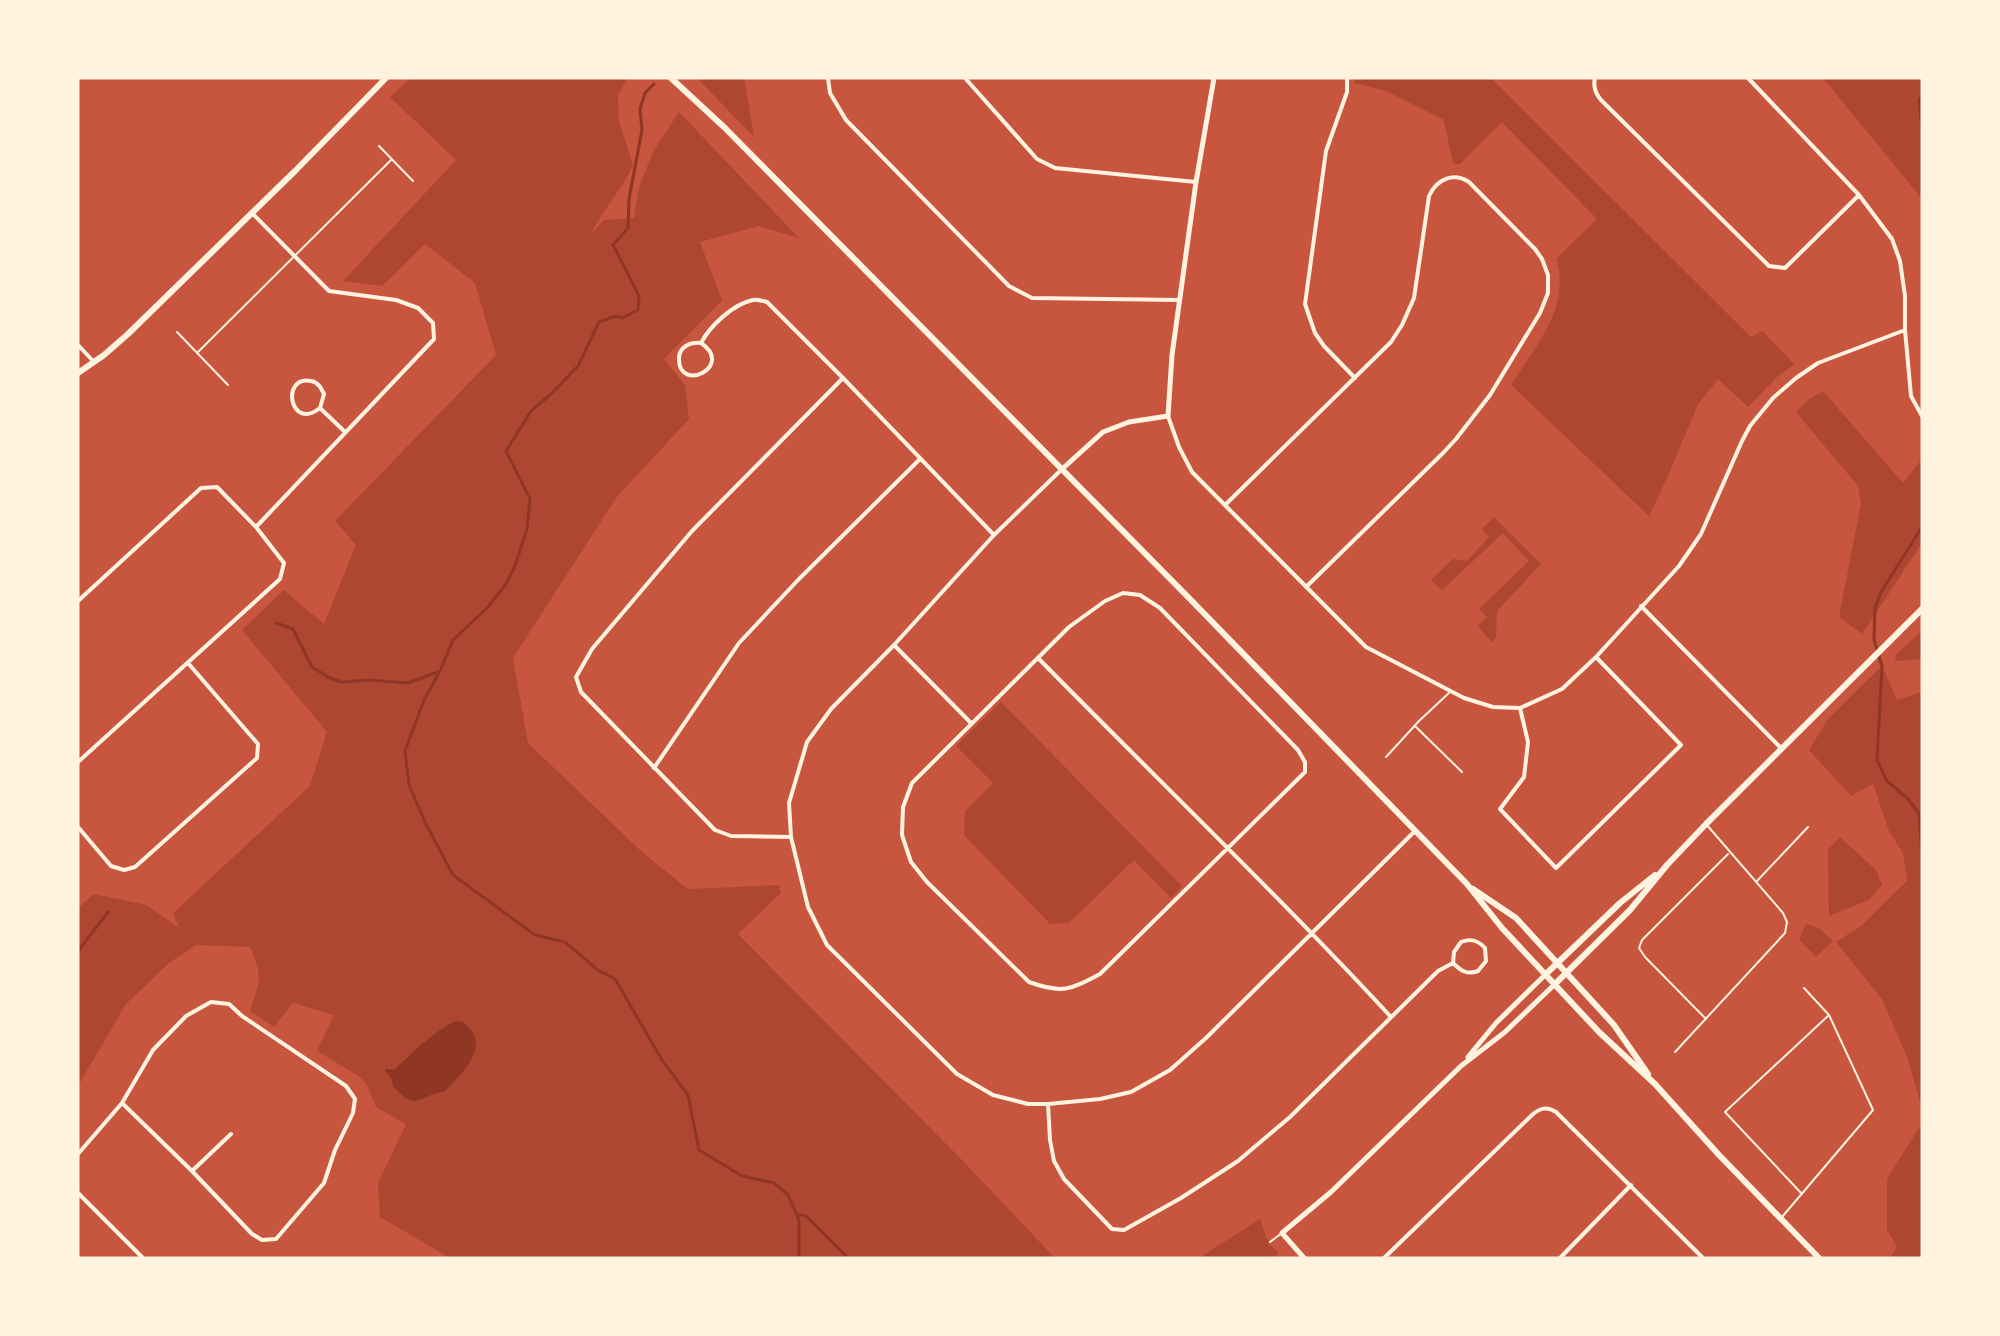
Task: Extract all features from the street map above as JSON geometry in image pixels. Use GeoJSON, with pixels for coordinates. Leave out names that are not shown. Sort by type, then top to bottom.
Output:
{"type":"FeatureCollection","features":[{"type":"Feature","properties":{"kind":"main road"},"geometry":{"type":"LineString","coordinates":[[78,373],[128,334],[386,78]]}},
{"type":"Feature","properties":{"kind":"main road"},"geometry":{"type":"LineString","coordinates":[[671,78],[725,128],[1467,884],[1502,928],[1599,1032],[1655,1084],[1719,1155],[1819,1258]]}},
{"type":"Feature","properties":{"kind":"main road"},"geometry":{"type":"LineString","coordinates":[[1555,984],[1630,910],[1667,865],[1706,824],[1922,609]]}},
{"type":"Feature","properties":{"kind":"main road"},"geometry":{"type":"LineString","coordinates":[[1546,974],[1620,903],[1667,865]]}},
{"type":"Feature","properties":{"kind":"main road"},"geometry":{"type":"LineString","coordinates":[[1467,884],[1516,918],[1614,1025],[1655,1084]]}},
{"type":"Feature","properties":{"kind":"street"},"geometry":{"type":"LineString","coordinates":[[828,78],[830,93],[846,120],[1009,286],[1032,298],[1179,300]]}},
{"type":"Feature","properties":{"kind":"street"},"geometry":{"type":"LineString","coordinates":[[965,78],[1037,159],[1054,168],[1196,182]]}},
{"type":"Feature","properties":{"kind":"street"},"geometry":{"type":"LineString","coordinates":[[1214,78],[1196,182],[1169,376],[1168,416],[1179,447],[1192,471],[1366,647],[1451,691],[1493,707],[1520,708],[1562,689],[1596,657],[1673,573],[1701,534],[1750,426],[1773,398],[1818,363],[1905,330]]}},
{"type":"Feature","properties":{"kind":"street"},"geometry":{"type":"LineString","coordinates":[[1347,78],[1347,92],[1326,151],[1305,304],[1315,333],[1324,346],[1355,378]]}},
{"type":"Feature","properties":{"kind":"street"},"geometry":{"type":"LineString","coordinates":[[1595,78],[1596,94],[1601,100],[1769,266],[1785,268],[1859,195]]}},
{"type":"Feature","properties":{"kind":"street"},"geometry":{"type":"LineString","coordinates":[[1748,78],[1859,195],[1892,239],[1900,261],[1905,296],[1905,330],[1911,396],[1922,416]]}},
{"type":"Feature","properties":{"kind":"street"},"geometry":{"type":"LineString","coordinates":[[1224,505],[1391,342],[1410,310],[1414,298],[1429,196],[1433,188],[1445,179],[1454,176],[1462,177],[1469,182],[1535,249],[1542,259],[1549,284],[1545,304],[1494,389],[1456,439],[1306,587]]}},
{"type":"Feature","properties":{"kind":"street"},"geometry":{"type":"LineString","coordinates":[[252,213],[329,291],[396,300],[418,309],[433,323],[434,339],[256,527]]}},
{"type":"Feature","properties":{"kind":"street"},"geometry":{"type":"LineString","coordinates":[[701,344],[707,333],[738,307],[754,299],[767,302],[994,535]]}},
{"type":"Feature","properties":{"kind":"street"},"geometry":{"type":"LineString","coordinates":[[691,343],[701,344],[710,351],[712,362],[706,372],[697,376],[692,375],[682,370],[680,354],[691,343]]}},
{"type":"Feature","properties":{"kind":"street"},"geometry":{"type":"LineString","coordinates":[[78,345],[94,362]]}},
{"type":"Feature","properties":{"kind":"street"},"geometry":{"type":"LineString","coordinates":[[790,837],[731,836],[715,830],[581,692],[576,677],[592,649],[692,531],[843,378]]}},
{"type":"Feature","properties":{"kind":"street"},"geometry":{"type":"LineString","coordinates":[[303,381],[318,385],[324,394],[321,408],[309,414],[299,411],[292,403],[294,388],[303,381]]}},
{"type":"Feature","properties":{"kind":"street"},"geometry":{"type":"LineString","coordinates":[[321,408],[345,432]]}},
{"type":"Feature","properties":{"kind":"street"},"geometry":{"type":"LineString","coordinates":[[1168,416],[1129,423],[1103,432],[994,535],[894,645],[831,709],[807,742],[789,803],[790,837],[808,907],[827,945],[957,1074],[993,1095],[1028,1104],[1100,1099],[1131,1092],[1170,1070],[1415,831]]}},
{"type":"Feature","properties":{"kind":"street"},"geometry":{"type":"LineString","coordinates":[[654,768],[739,643],[798,580],[920,459]]}},
{"type":"Feature","properties":{"kind":"street"},"geometry":{"type":"LineString","coordinates":[[78,601],[201,488],[218,488],[256,527],[284,563],[280,579],[78,762]]}},
{"type":"Feature","properties":{"kind":"street"},"geometry":{"type":"LineString","coordinates":[[1123,593],[1140,596],[1160,608],[1298,750],[1305,762],[1305,772],[1100,974],[1073,988],[1050,990],[1029,982],[927,882],[911,862],[902,835],[903,807],[912,783],[1038,658],[1069,627],[1105,601],[1123,593]]}},
{"type":"Feature","properties":{"kind":"street"},"geometry":{"type":"LineString","coordinates":[[1641,606],[1781,748]]}},
{"type":"Feature","properties":{"kind":"street"},"geometry":{"type":"LineString","coordinates":[[894,645],[971,723]]}},
{"type":"Feature","properties":{"kind":"street"},"geometry":{"type":"LineString","coordinates":[[1520,708],[1528,742],[1524,777],[1500,809],[1556,868],[1681,745],[1596,657]]}},
{"type":"Feature","properties":{"kind":"street"},"geometry":{"type":"LineString","coordinates":[[1038,658],[1226,849],[1313,933],[1391,1017]]}},
{"type":"Feature","properties":{"kind":"street"},"geometry":{"type":"LineString","coordinates":[[78,827],[111,866],[124,870],[135,867],[257,758],[258,744],[188,663]]}},
{"type":"Feature","properties":{"kind":"street"},"geometry":{"type":"LineString","coordinates":[[1466,940],[1478,941],[1485,948],[1486,962],[1478,971],[1467,973],[1453,963],[1456,946],[1466,940]]}},
{"type":"Feature","properties":{"kind":"street"},"geometry":{"type":"LineString","coordinates":[[1048,1104],[1054,1161],[1064,1179],[1112,1229],[1124,1230],[1181,1198],[1238,1161],[1290,1117],[1438,971],[1453,963]]}},
{"type":"Feature","properties":{"kind":"street"},"geometry":{"type":"LineString","coordinates":[[1461,1066],[1496,1023],[1546,974]]}},
{"type":"Feature","properties":{"kind":"street"},"geometry":{"type":"LineString","coordinates":[[1304,1258],[1282,1233],[1331,1192],[1461,1066],[1505,1032],[1555,984]]}},
{"type":"Feature","properties":{"kind":"street"},"geometry":{"type":"LineString","coordinates":[[78,1154],[122,1103],[153,1050],[186,1016],[210,1002],[229,1004],[242,1016],[346,1086],[355,1099],[353,1113],[335,1150],[324,1183],[276,1239],[262,1240],[252,1234],[122,1103]]}},
{"type":"Feature","properties":{"kind":"street"},"geometry":{"type":"LineString","coordinates":[[1384,1258],[1532,1115],[1544,1108],[1550,1108],[1556,1112],[1703,1258]]}},
{"type":"Feature","properties":{"kind":"street"},"geometry":{"type":"LineString","coordinates":[[192,1171],[231,1134]]}},
{"type":"Feature","properties":{"kind":"street"},"geometry":{"type":"LineString","coordinates":[[1560,1258],[1631,1185]]}},
{"type":"Feature","properties":{"kind":"street"},"geometry":{"type":"LineString","coordinates":[[78,1193],[142,1258]]}},
{"type":"Feature","properties":{"kind":"lane"},"geometry":{"type":"LineString","coordinates":[[379,146],[414,181]]}},
{"type":"Feature","properties":{"kind":"lane"},"geometry":{"type":"LineString","coordinates":[[197,353],[392,159]]}},
{"type":"Feature","properties":{"kind":"lane"},"geometry":{"type":"LineString","coordinates":[[177,332],[228,385]]}},
{"type":"Feature","properties":{"kind":"lane"},"geometry":{"type":"LineString","coordinates":[[1386,757],[1451,691]]}},
{"type":"Feature","properties":{"kind":"lane"},"geometry":{"type":"LineString","coordinates":[[1415,725],[1462,772]]}},
{"type":"Feature","properties":{"kind":"lane"},"geometry":{"type":"LineString","coordinates":[[1675,1052],[1785,933],[1787,922],[1783,913],[1706,824]]}},
{"type":"Feature","properties":{"kind":"lane"},"geometry":{"type":"LineString","coordinates":[[1756,882],[1808,827]]}},
{"type":"Feature","properties":{"kind":"lane"},"geometry":{"type":"LineString","coordinates":[[1706,1019],[1645,957],[1639,948],[1642,940],[1729,853]]}},
{"type":"Feature","properties":{"kind":"lane"},"geometry":{"type":"LineString","coordinates":[[1780,1218],[1873,1110],[1829,1016],[1803,988]]}},
{"type":"Feature","properties":{"kind":"lane"},"geometry":{"type":"LineString","coordinates":[[1802,1194],[1725,1112],[1829,1016]]}},
{"type":"Feature","properties":{"kind":"lane"},"geometry":{"type":"LineString","coordinates":[[1270,1242],[1282,1233]]}},
{"type":"Feature","properties":{"kind":"shaded area"},"geometry":{"type":"Polygon","coordinates":[[[411,78],[628,78],[618,95],[619,122],[633,165],[591,234],[604,220],[634,218],[639,187],[654,150],[679,112],[799,238],[759,226],[700,242],[722,300],[664,359],[685,385],[689,419],[616,498],[513,658],[528,743],[642,852],[688,889],[779,885],[781,893],[738,934],[962,1160],[1055,1258],[450,1258],[380,1217],[378,1183],[406,1124],[376,1107],[366,1083],[357,1075],[317,1051],[334,1015],[293,1003],[274,1027],[250,1011],[259,979],[250,947],[196,945],[169,963],[126,1004],[78,1086],[78,908],[94,894],[147,905],[179,928],[173,913],[310,786],[327,732],[242,630],[284,590],[324,624],[356,545],[335,521],[496,355],[475,283],[425,244],[382,286],[343,281],[456,160],[390,97],[411,78]],[[461,1023],[436,1033],[395,1069],[388,1068],[393,1087],[420,1101],[437,1091],[473,1032],[468,1025],[461,1023]]]}},
{"type":"Feature","properties":{"kind":"shaded area"},"geometry":{"type":"Polygon","coordinates":[[[697,78],[744,78],[754,137],[697,78]]]}},
{"type":"Feature","properties":{"kind":"shaded area"},"geometry":{"type":"Polygon","coordinates":[[[1355,78],[1491,78],[1751,337],[1762,331],[1794,364],[1777,377],[1748,407],[1718,379],[1698,404],[1649,516],[1511,385],[1540,341],[1555,310],[1560,276],[1556,259],[1597,219],[1502,122],[1460,164],[1453,164],[1444,120],[1386,91],[1355,83],[1355,78]]]}},
{"type":"Feature","properties":{"kind":"shaded area"},"geometry":{"type":"Polygon","coordinates":[[[1822,78],[1922,78],[1922,199],[1828,84],[1822,78]]]}},
{"type":"Feature","properties":{"kind":"shaded area"},"geometry":{"type":"Polygon","coordinates":[[[1823,391],[1903,483],[1922,459],[1922,543],[1862,634],[1839,617],[1861,504],[1858,486],[1796,412],[1808,400],[1823,391]]]}},
{"type":"Feature","properties":{"kind":"shaded area"},"geometry":{"type":"Polygon","coordinates":[[[1494,517],[1541,564],[1497,611],[1496,637],[1492,643],[1478,626],[1487,617],[1479,609],[1529,561],[1503,533],[1442,590],[1431,580],[1453,559],[1467,561],[1489,537],[1482,529],[1494,517]]]}},
{"type":"Feature","properties":{"kind":"shaded area"},"geometry":{"type":"Polygon","coordinates":[[[1921,632],[1922,659],[1896,661],[1895,655],[1921,632]]]}},
{"type":"Feature","properties":{"kind":"shaded area"},"geometry":{"type":"Polygon","coordinates":[[[1882,666],[1897,700],[1922,692],[1922,1109],[1908,1059],[1882,999],[1836,942],[1861,926],[1907,881],[1903,853],[1889,831],[1873,784],[1851,796],[1809,750],[1828,719],[1882,666]]]}},
{"type":"Feature","properties":{"kind":"shaded area"},"geometry":{"type":"Polygon","coordinates":[[[1001,702],[1182,886],[1171,898],[1134,860],[1069,923],[1050,924],[964,835],[965,811],[993,783],[956,746],[1001,702]]]}},
{"type":"Feature","properties":{"kind":"shaded area"},"geometry":{"type":"Polygon","coordinates":[[[1840,837],[1876,870],[1882,885],[1869,900],[1829,916],[1828,850],[1840,837]]]}},
{"type":"Feature","properties":{"kind":"shaded area"},"geometry":{"type":"Polygon","coordinates":[[[1806,924],[1819,928],[1833,941],[1816,957],[1799,939],[1806,924]]]}},
{"type":"Feature","properties":{"kind":"shaded area"},"geometry":{"type":"Polygon","coordinates":[[[456,1021],[463,1022],[472,1031],[476,1040],[472,1058],[466,1068],[444,1092],[414,1101],[406,1098],[393,1087],[386,1069],[395,1069],[433,1035],[456,1021]]]}},
{"type":"Feature","properties":{"kind":"shaded area"},"geometry":{"type":"Polygon","coordinates":[[[1922,1123],[1922,1258],[1890,1258],[1897,1247],[1887,1230],[1887,1179],[1922,1123]]]}},
{"type":"Feature","properties":{"kind":"shaded area"},"geometry":{"type":"Polygon","coordinates":[[[1260,1219],[1269,1244],[1279,1253],[1273,1258],[1199,1258],[1260,1219]]]}},
{"type":"Feature","properties":{"kind":"waterway"},"geometry":{"type":"LineString","coordinates":[[654,84],[645,93],[640,109],[642,130],[629,199],[628,228],[613,245],[639,296],[638,310],[622,318],[616,316],[599,322],[578,366],[531,411],[506,451],[530,499],[527,529],[515,566],[506,584],[487,608],[453,640],[424,700],[405,751],[409,785],[425,822],[453,875],[535,935],[565,942],[598,970],[615,979],[662,1060],[688,1095],[699,1150],[742,1176],[774,1183],[788,1195],[799,1220],[799,1258]]}},
{"type":"Feature","properties":{"kind":"waterway"},"geometry":{"type":"LineString","coordinates":[[1922,95],[1919,100],[1922,127]]}},
{"type":"Feature","properties":{"kind":"waterway"},"geometry":{"type":"LineString","coordinates":[[1922,527],[1881,592],[1875,608],[1874,640],[1882,666],[1877,760],[1887,781],[1908,799],[1919,813],[1922,854]]}},
{"type":"Feature","properties":{"kind":"waterway"},"geometry":{"type":"LineString","coordinates":[[276,623],[293,629],[312,667],[341,682],[370,680],[408,683],[438,672]]}},
{"type":"Feature","properties":{"kind":"waterway"},"geometry":{"type":"LineString","coordinates":[[78,951],[108,912]]}},
{"type":"Feature","properties":{"kind":"waterway"},"geometry":{"type":"LineString","coordinates":[[796,1214],[806,1216],[848,1258]]}}]}
